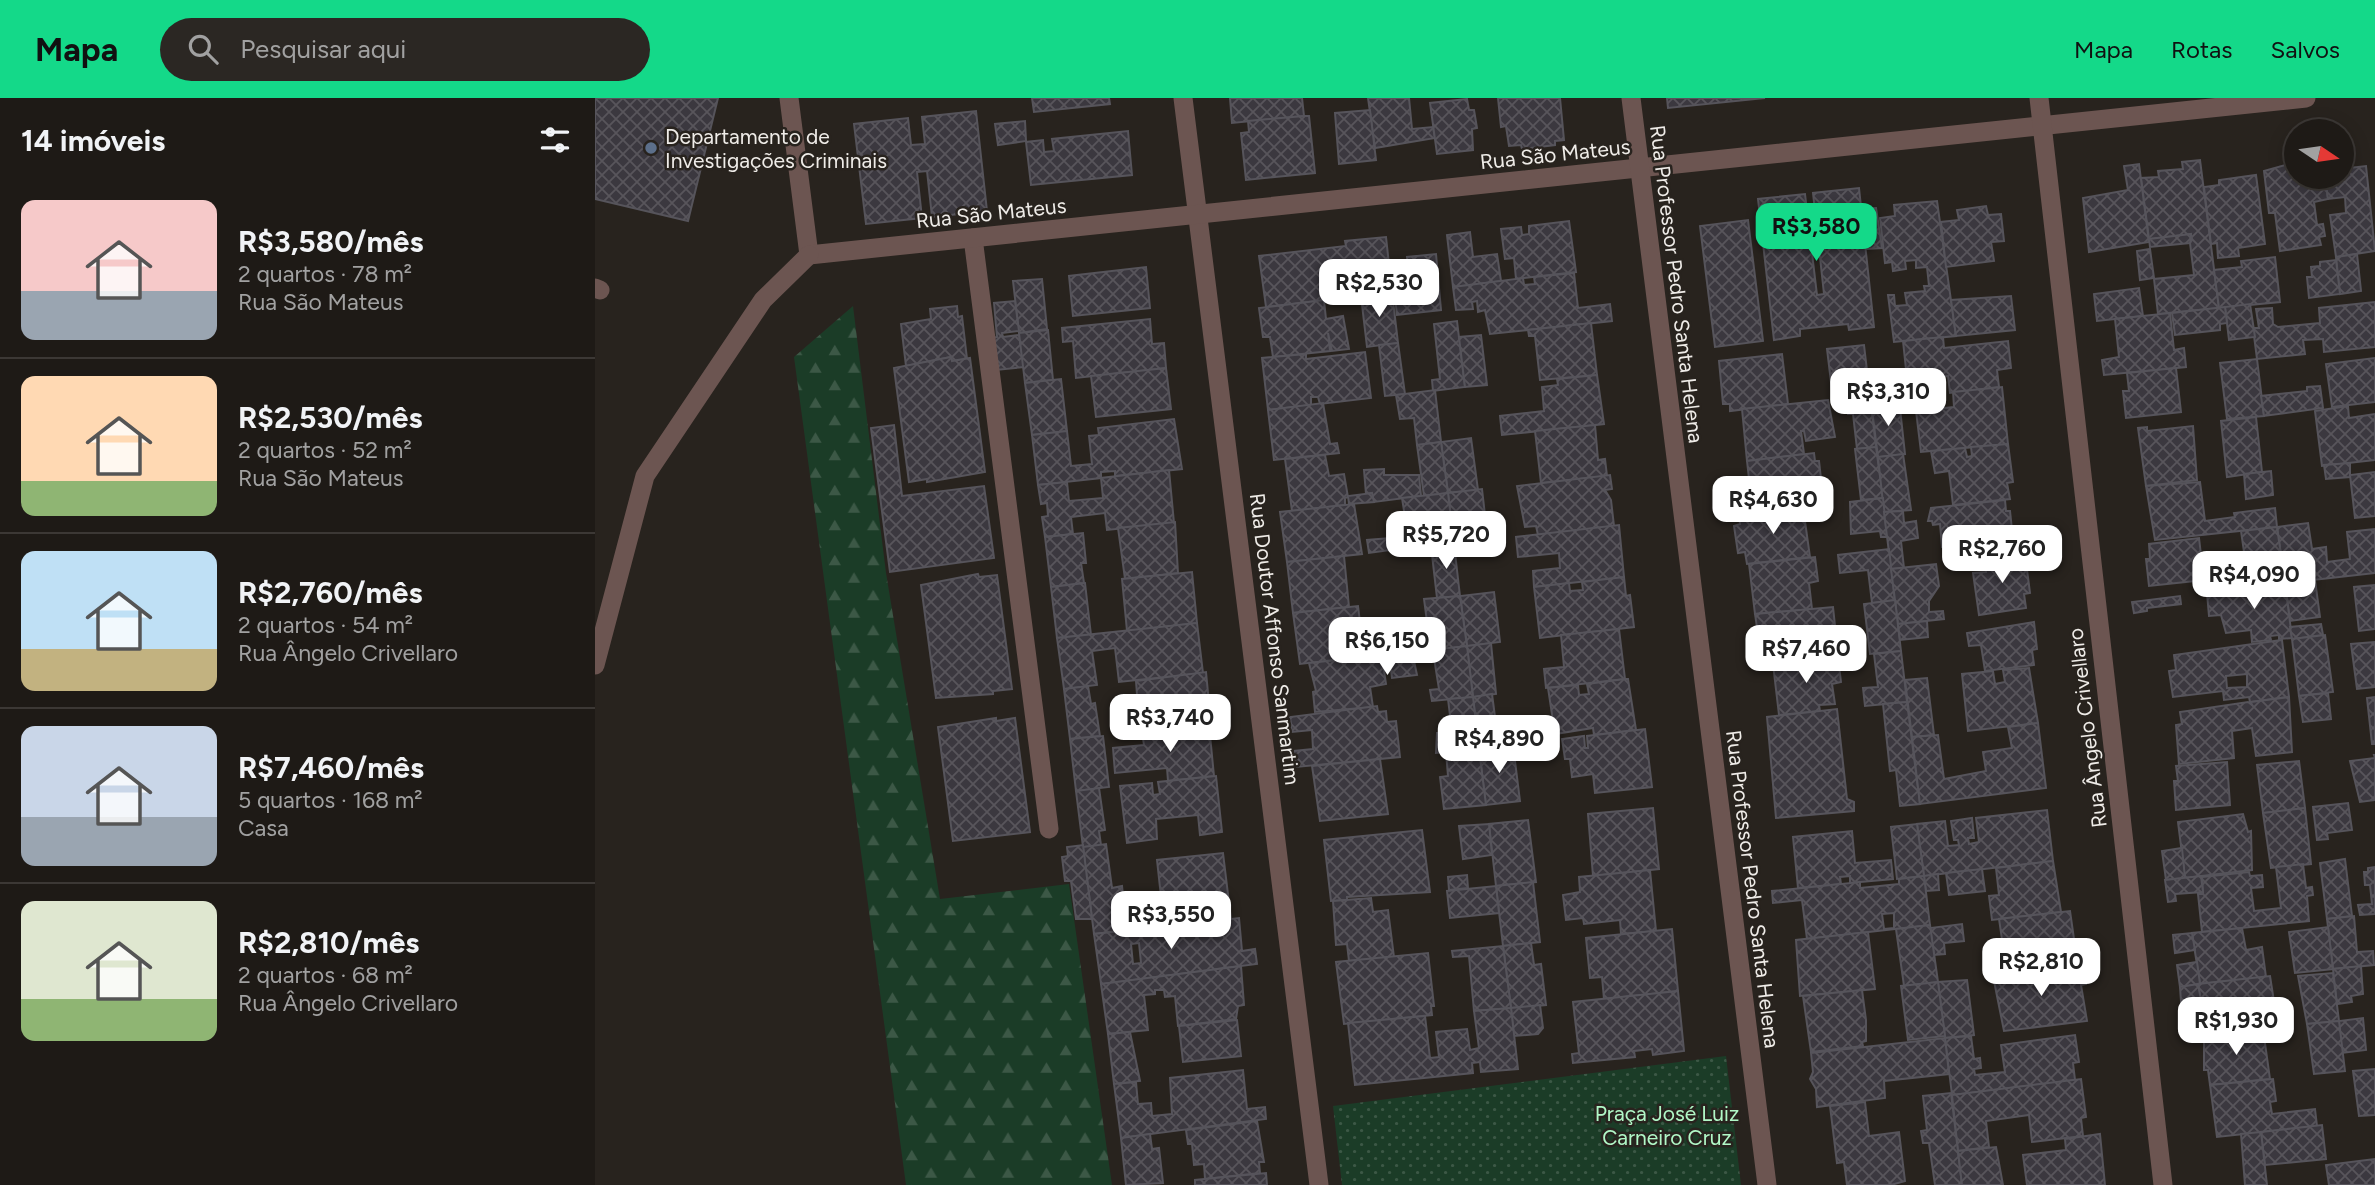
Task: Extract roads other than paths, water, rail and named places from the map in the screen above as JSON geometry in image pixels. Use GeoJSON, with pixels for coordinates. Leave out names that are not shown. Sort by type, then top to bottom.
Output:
{"type":"FeatureCollection","features":[{"type":"Feature","properties":{"kind":"street"},"geometry":{"type":"LineString","coordinates":[[595,665],[645,476],[763,300],[809,255],[789,98]]}},
{"type":"Feature","properties":{"kind":"street","name":"Rua Doutor Affonso Sanmartim"},"geometry":{"type":"LineString","coordinates":[[1183,98],[1319,1185]]}},
{"type":"Feature","properties":{"kind":"street","name":"Rua Professor Pedro Santa Helena"},"geometry":{"type":"LineString","coordinates":[[1631,98],[1767,1185]]}},
{"type":"Feature","properties":{"kind":"street","name":"Rua Ângelo Crivellaro"},"geometry":{"type":"LineString","coordinates":[[2039,98],[2163,1185]]}},
{"type":"Feature","properties":{"kind":"street","name":"Rua São Mateus"},"geometry":{"type":"LineString","coordinates":[[809,255],[2306,98]]}},
{"type":"Feature","properties":{"kind":"street"},"geometry":{"type":"LineString","coordinates":[[973,238],[1049,830]]}},
{"type":"Feature","properties":{"kind":"place","name":"Departamento de Investigações Criminais"},"geometry":{"type":"Point","coordinates":[651,148]}},
{"type":"Feature","properties":{"kind":"park label","name":"Praça José Luiz Carneiro Cruz"},"geometry":{"type":"Point","coordinates":[1667,1125]}}]}
